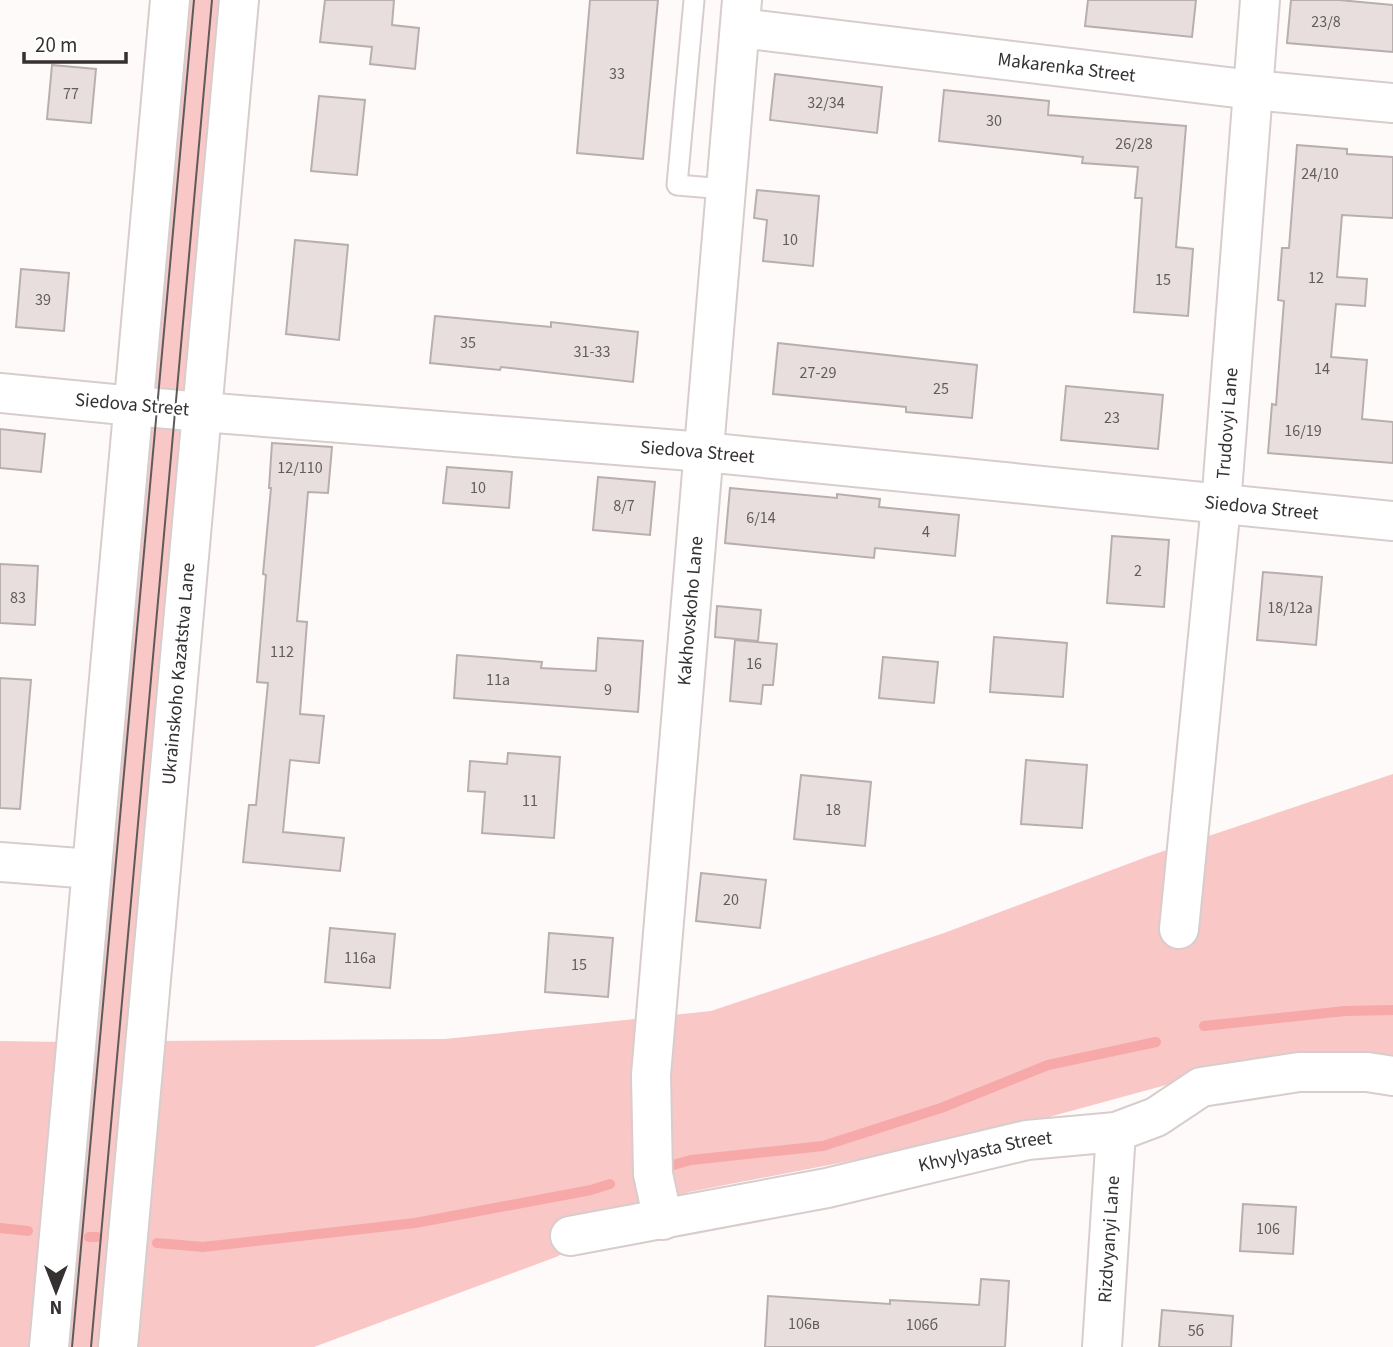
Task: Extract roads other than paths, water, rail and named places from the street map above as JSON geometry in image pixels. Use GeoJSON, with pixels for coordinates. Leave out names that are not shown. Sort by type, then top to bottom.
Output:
{"type":"FeatureCollection","features":[{"type":"Feature","properties":{"kind":"street"},"geometry":{"type":"LineString","coordinates":[[49,1347],[170,0]]}},
{"type":"Feature","properties":{"kind":"street","name":"Ukrainskoho Kazatstva Lane"},"geometry":{"type":"LineString","coordinates":[[118,1347],[239,0]]}},
{"type":"Feature","properties":{"kind":"street","name":"Trudovyi Lane"},"geometry":{"type":"LineString","coordinates":[[1179,929],[1221,505],[1260,0]]}},
{"type":"Feature","properties":{"kind":"street","name":"Kakhovskoho Lane"},"geometry":{"type":"LineString","coordinates":[[663,1220],[653,1174],[652,1075],[741,14]]}},
{"type":"Feature","properties":{"kind":"street","name":"Makarenka Street"},"geometry":{"type":"LineString","coordinates":[[741,14],[1253,90],[1393,103]]}},
{"type":"Feature","properties":{"kind":"street","name":"Siedova Street"},"geometry":{"type":"LineString","coordinates":[[0,393],[704,452],[1393,521]]}},
{"type":"Feature","properties":{"kind":"street"},"geometry":{"type":"LineString","coordinates":[[0,862],[92,870]]}},
{"type":"Feature","properties":{"kind":"street","name":"Khvylyasta Street"},"geometry":{"type":"LineString","coordinates":[[570,1236],[827,1188],[1027,1140],[1116,1132],[1156,1117],[1200,1087],[1299,1072],[1367,1072],[1393,1076]]}},
{"type":"Feature","properties":{"kind":"street","name":"Rizdvyanyi Lane"},"geometry":{"type":"LineString","coordinates":[[1102,1347],[1116,1132]]}},
{"type":"Feature","properties":{"kind":"lane"},"geometry":{"type":"LineString","coordinates":[[694,0],[677,185],[725,189]]}},
{"type":"Feature","properties":{"kind":"waterway"},"geometry":{"type":"LineString","coordinates":[[1204,1026],[1345,1011],[1393,1010]]}},
{"type":"Feature","properties":{"kind":"waterway"},"geometry":{"type":"LineString","coordinates":[[666,1167],[691,1160],[823,1146],[941,1108],[1048,1065],[1156,1042]]}},
{"type":"Feature","properties":{"kind":"waterway"},"geometry":{"type":"LineString","coordinates":[[157,1243],[203,1247],[415,1223],[591,1190],[610,1184]]}},
{"type":"Feature","properties":{"kind":"waterway"},"geometry":{"type":"LineString","coordinates":[[0,1228],[28,1231]]}},
{"type":"Feature","properties":{"kind":"waterway"},"geometry":{"type":"LineString","coordinates":[[89,1237],[97,1237]]}},
{"type":"Feature","properties":{"kind":"tram line"},"geometry":{"type":"LineString","coordinates":[[72,1347],[194,0]]}},
{"type":"Feature","properties":{"kind":"tram line"},"geometry":{"type":"LineString","coordinates":[[91,1347],[212,0]]}}]}
